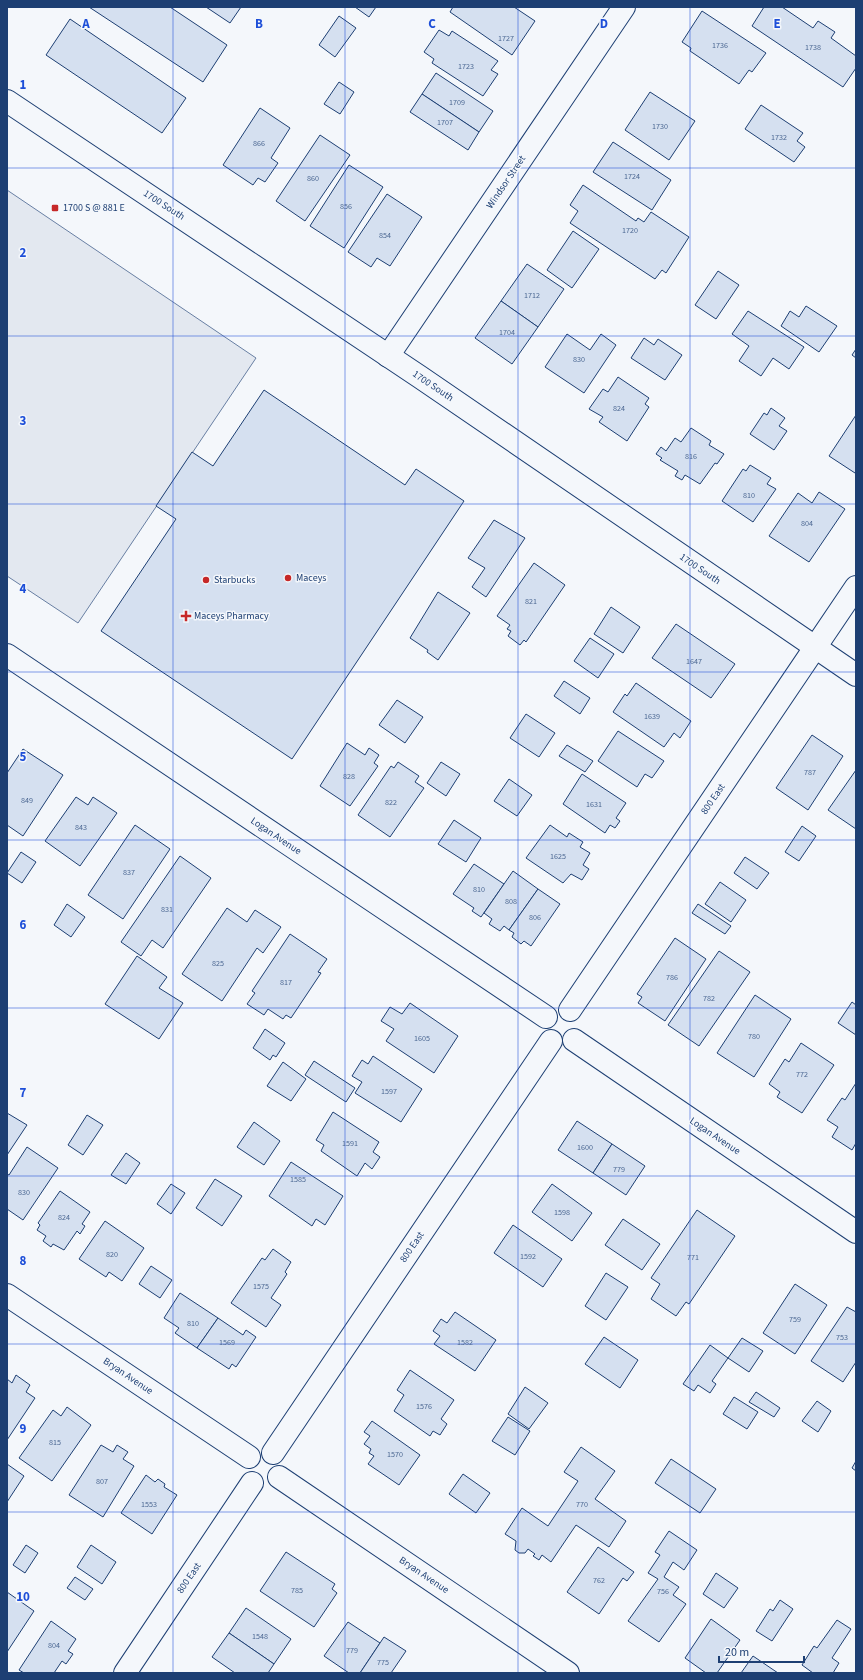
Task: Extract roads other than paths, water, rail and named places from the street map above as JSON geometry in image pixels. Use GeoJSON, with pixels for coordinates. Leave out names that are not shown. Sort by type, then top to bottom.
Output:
{"type":"FeatureCollection","features":[{"type":"Feature","properties":{"kind":"street","name":"Windsor Street"},"geometry":{"type":"LineString","coordinates":[[388,356],[624,7]]}},
{"type":"Feature","properties":{"kind":"street","name":"1700 South"},"geometry":{"type":"LineString","coordinates":[[7,101],[388,356],[856,675]]}},
{"type":"Feature","properties":{"kind":"street","name":"800 East"},"geometry":{"type":"LineString","coordinates":[[570,1010],[856,587]]}},
{"type":"Feature","properties":{"kind":"street","name":"Logan Avenue"},"geometry":{"type":"LineString","coordinates":[[7,655],[546,1017]]}},
{"type":"Feature","properties":{"kind":"street"},"geometry":{"type":"LineString","coordinates":[[565,1008],[570,1010],[575,1014],[579,1025],[579,1031],[574,1040],[561,1044],[551,1040],[544,1031],[543,1026],[546,1017],[555,1009],[565,1008]]}},
{"type":"Feature","properties":{"kind":"street","name":"800 East"},"geometry":{"type":"LineString","coordinates":[[273,1453],[551,1040]]}},
{"type":"Feature","properties":{"kind":"street","name":"Logan Avenue"},"geometry":{"type":"LineString","coordinates":[[574,1040],[856,1232]]}},
{"type":"Feature","properties":{"kind":"street","name":"Bryan Avenue"},"geometry":{"type":"LineString","coordinates":[[7,1295],[249,1457]]}},
{"type":"Feature","properties":{"kind":"street"},"geometry":{"type":"LineString","coordinates":[[262,1450],[273,1453],[280,1461],[282,1467],[279,1477],[268,1486],[263,1486],[252,1482],[246,1474],[246,1463],[249,1457],[256,1451],[262,1450]]}},
{"type":"Feature","properties":{"kind":"street","name":"Bryan Avenue"},"geometry":{"type":"LineString","coordinates":[[279,1477],[568,1673]]}},
{"type":"Feature","properties":{"kind":"street","name":"800 East"},"geometry":{"type":"LineString","coordinates":[[125,1673],[252,1482]]}},
{"type":"Feature","properties":{"kind":"place","name":"1700 S @ 881 E"},"geometry":{"type":"Point","coordinates":[55,208]}},
{"type":"Feature","properties":{"kind":"place","name":"Maceys"},"geometry":{"type":"Point","coordinates":[288,578]}},
{"type":"Feature","properties":{"kind":"place","name":"Starbucks"},"geometry":{"type":"Point","coordinates":[206,580]}},
{"type":"Feature","properties":{"kind":"place","name":"Maceys Pharmacy"},"geometry":{"type":"Point","coordinates":[186,616]}}]}
